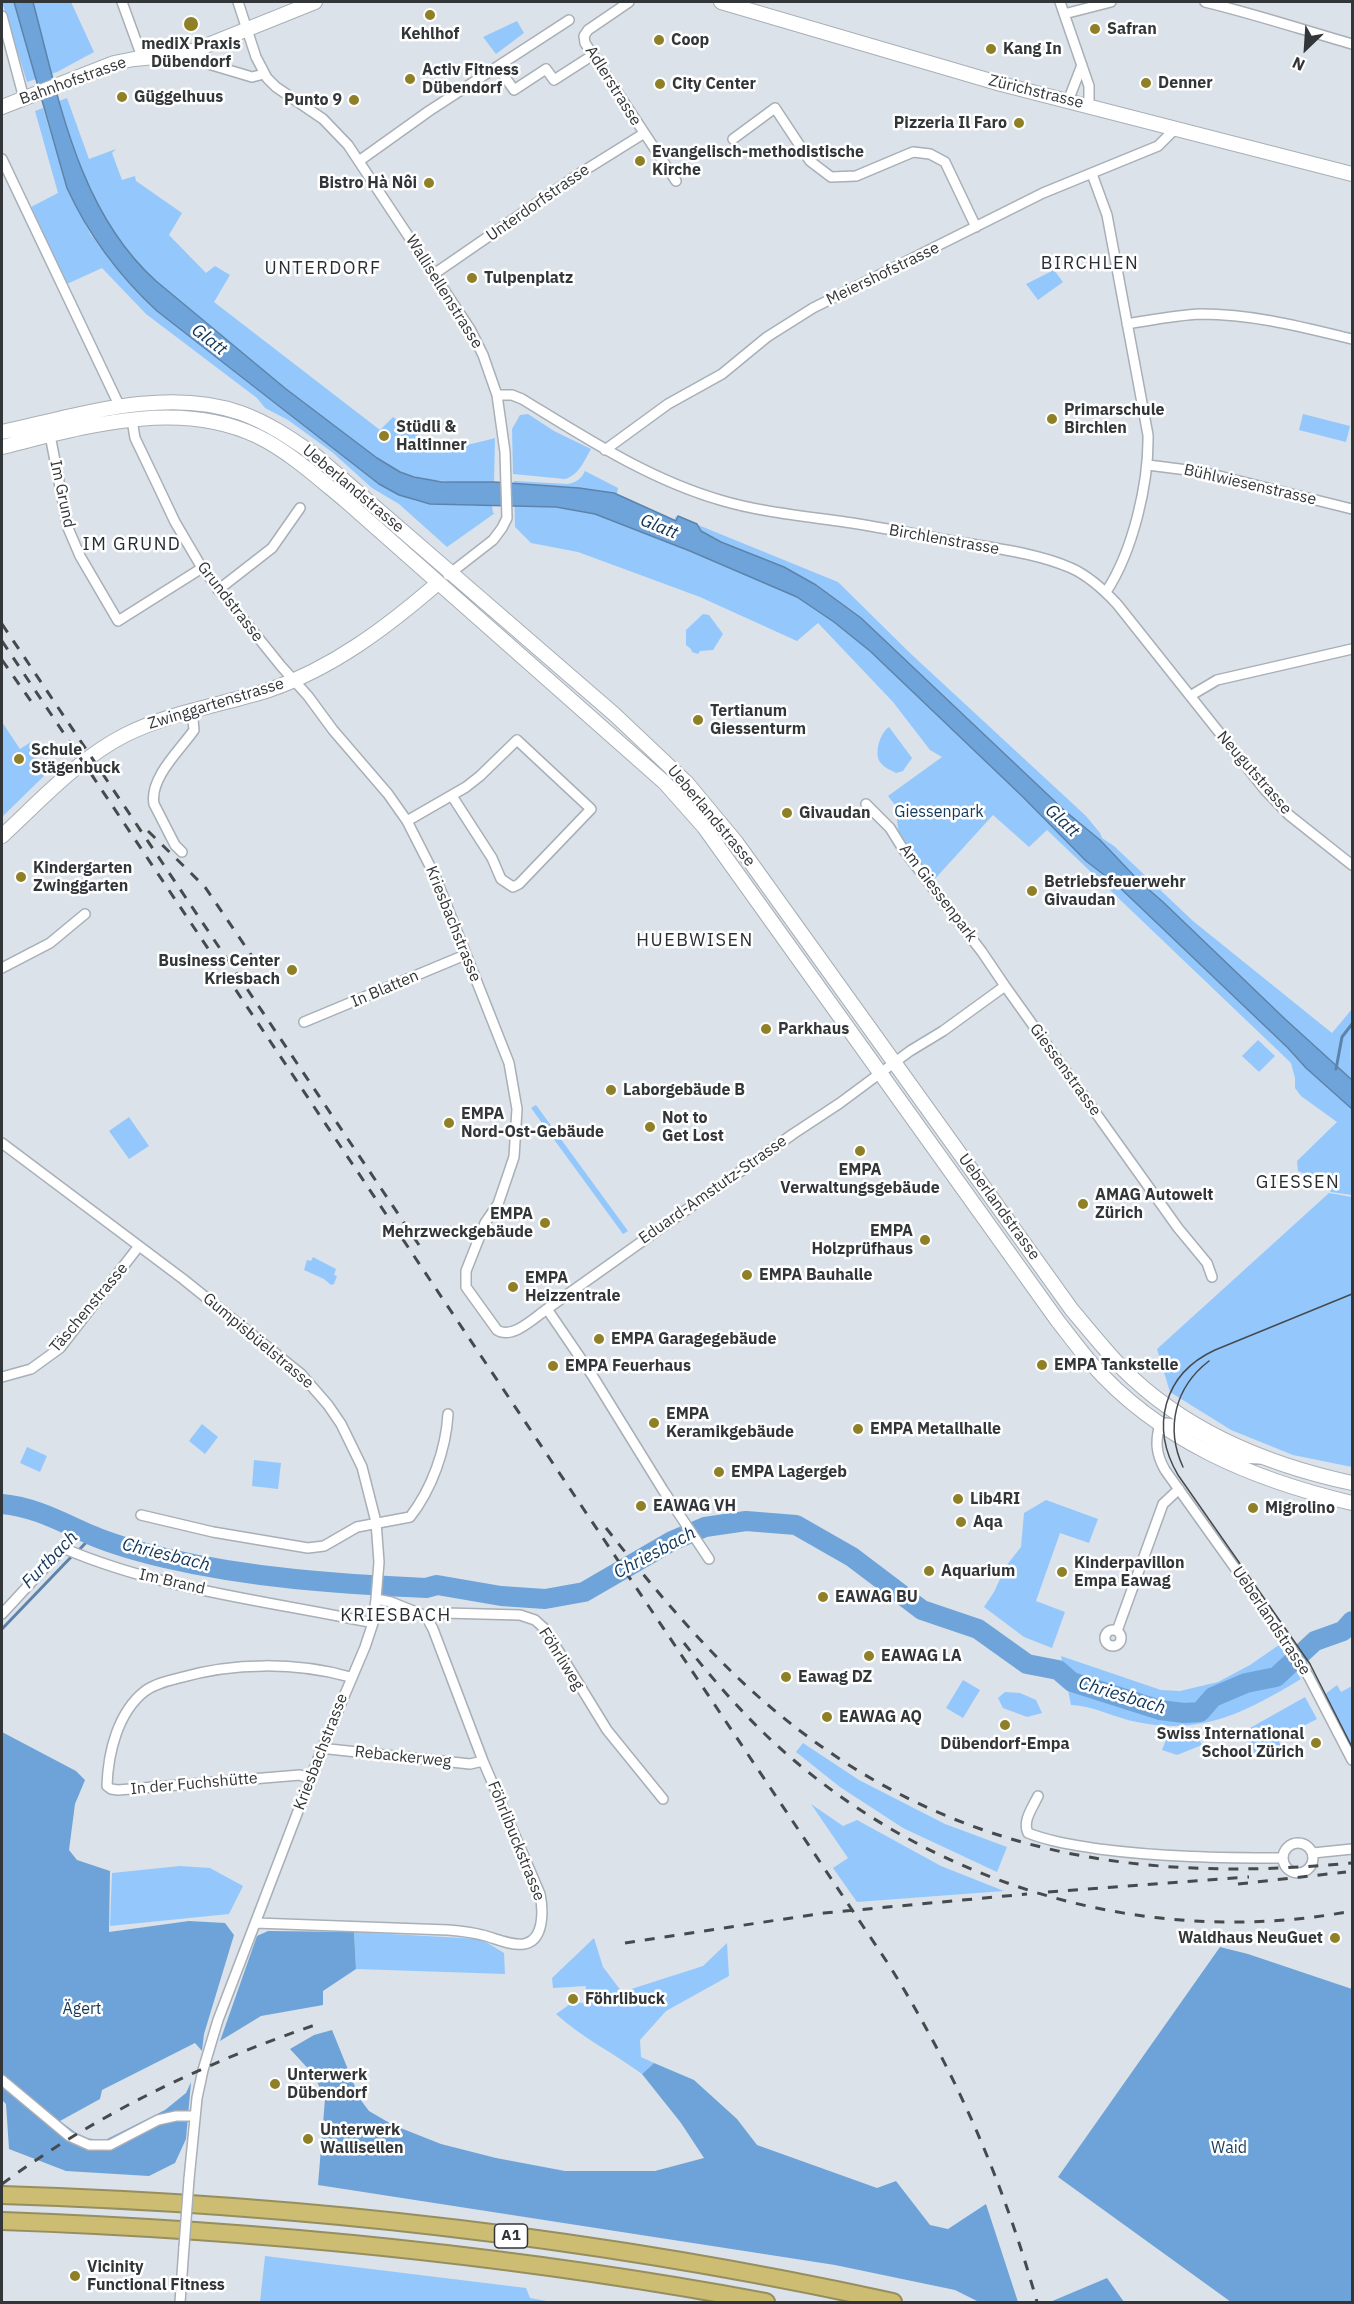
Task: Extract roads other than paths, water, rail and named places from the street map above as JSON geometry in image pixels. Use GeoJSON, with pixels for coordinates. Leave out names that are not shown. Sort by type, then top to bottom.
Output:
{"type":"FeatureCollection","features":[{"type":"Feature","properties":{"kind":"highway","name":"A1"},"geometry":{"type":"LineString","coordinates":[[2,2195],[218,2206],[433,2226],[663,2259],[893,2302]]}},
{"type":"Feature","properties":{"kind":"highway","name":"A1"},"geometry":{"type":"LineString","coordinates":[[2,2221],[216,2232],[402,2249],[578,2271],[766,2302]]}},
{"type":"Feature","properties":{"kind":"main road","name":"Bahnhofstrasse"},"geometry":{"type":"LineString","coordinates":[[2,107],[104,66],[142,57],[166,56],[198,48],[315,2]]}},
{"type":"Feature","properties":{"kind":"main road","name":"Zürichstrasse"},"geometry":{"type":"LineString","coordinates":[[721,2],[1001,84],[1353,174]]}},
{"type":"Feature","properties":{"kind":"main road","name":"Ueberlandstrasse"},"geometry":{"type":"LineString","coordinates":[[2,432],[118,403],[168,401],[204,404],[241,413],[263,422],[316,456],[614,714],[687,783],[736,842],[1072,1310],[1124,1370],[1156,1398],[1223,1440],[1310,1473],[1353,1483]]}},
{"type":"Feature","properties":{"kind":"main road","name":"Ueberlandstrasse"},"geometry":{"type":"LineString","coordinates":[[2,447],[50,435],[132,420],[165,417],[201,419],[257,436],[281,450],[346,501],[665,783],[689,809],[705,827],[1071,1337],[1092,1364],[1119,1391],[1160,1424],[1189,1443],[1253,1474],[1298,1489],[1353,1503]]}},
{"type":"Feature","properties":{"kind":"main road","name":"Zwinggartenstrasse"},"geometry":{"type":"LineString","coordinates":[[2,836],[63,779],[98,752],[144,726],[192,710],[268,690],[331,663],[406,611],[438,583]]}},
{"type":"Feature","properties":{"kind":"street"},"geometry":{"type":"LineString","coordinates":[[122,2],[142,57]]}},
{"type":"Feature","properties":{"kind":"street","name":"Wallisellenstrasse"},"geometry":{"type":"LineString","coordinates":[[238,2],[264,74],[276,87],[315,112],[330,125],[359,161],[473,334],[491,376],[502,420],[507,478],[506,521],[497,535],[438,583]]}},
{"type":"Feature","properties":{"kind":"street","name":"Adlerstrasse"},"geometry":{"type":"LineString","coordinates":[[629,2],[588,30],[584,36],[585,43],[676,182]]}},
{"type":"Feature","properties":{"kind":"street"},"geometry":{"type":"LineString","coordinates":[[1060,2],[1089,86],[1089,106]]}},
{"type":"Feature","properties":{"kind":"street"},"geometry":{"type":"LineString","coordinates":[[1064,14],[1111,2]]}},
{"type":"Feature","properties":{"kind":"street"},"geometry":{"type":"LineString","coordinates":[[1205,2],[1263,16],[1353,44]]}},
{"type":"Feature","properties":{"kind":"street"},"geometry":{"type":"LineString","coordinates":[[2,16],[22,91],[28,97]]}},
{"type":"Feature","properties":{"kind":"street"},"geometry":{"type":"LineString","coordinates":[[359,161],[429,111],[569,20]]}},
{"type":"Feature","properties":{"kind":"street"},"geometry":{"type":"LineString","coordinates":[[198,48],[200,63],[252,76],[264,74]]}},
{"type":"Feature","properties":{"kind":"street"},"geometry":{"type":"LineString","coordinates":[[498,67],[514,90],[546,69],[554,80],[593,55]]}},
{"type":"Feature","properties":{"kind":"street"},"geometry":{"type":"LineString","coordinates":[[1068,101],[1082,65]]}},
{"type":"Feature","properties":{"kind":"street"},"geometry":{"type":"LineString","coordinates":[[733,139],[775,108],[810,161],[831,177],[856,176],[913,152],[930,154],[945,162],[976,227]]}},
{"type":"Feature","properties":{"kind":"street","name":"Meiershofstrasse"},"geometry":{"type":"LineString","coordinates":[[605,450],[668,404],[722,374],[766,337],[813,308],[1043,193],[1158,146],[1176,128]]}},
{"type":"Feature","properties":{"kind":"street","name":"Unterdorfstrasse"},"geometry":{"type":"LineString","coordinates":[[434,274],[586,169],[643,134]]}},
{"type":"Feature","properties":{"kind":"street"},"geometry":{"type":"LineString","coordinates":[[2,159],[118,403]]}},
{"type":"Feature","properties":{"kind":"street"},"geometry":{"type":"LineString","coordinates":[[1092,174],[1107,215],[1146,423],[1148,465],[1142,496],[1122,560],[1106,592]]}},
{"type":"Feature","properties":{"kind":"street"},"geometry":{"type":"LineString","coordinates":[[1127,324],[1192,315],[1240,316],[1275,321],[1353,339]]}},
{"type":"Feature","properties":{"kind":"street","name":"Birchlenstrasse"},"geometry":{"type":"LineString","coordinates":[[497,395],[512,395],[522,399],[605,450],[662,478],[721,500],[764,510],[857,524],[1032,556],[1073,569],[1106,592],[1190,696]]}},
{"type":"Feature","properties":{"kind":"street","name":"Grundstrasse"},"geometry":{"type":"LineString","coordinates":[[132,420],[135,438],[176,522],[202,568],[294,680]]}},
{"type":"Feature","properties":{"kind":"street","name":"Im Grund"},"geometry":{"type":"LineString","coordinates":[[50,435],[68,528],[80,556],[118,621],[202,568]]}},
{"type":"Feature","properties":{"kind":"street","name":"Bühlwiesenstrasse"},"geometry":{"type":"LineString","coordinates":[[1148,465],[1203,472],[1353,509]]}},
{"type":"Feature","properties":{"kind":"street"},"geometry":{"type":"LineString","coordinates":[[218,590],[272,548],[300,508]]}},
{"type":"Feature","properties":{"kind":"street"},"geometry":{"type":"LineString","coordinates":[[1190,696],[1217,680],[1353,649]]}},
{"type":"Feature","properties":{"kind":"street","name":"Kriesbachstrasse"},"geometry":{"type":"LineString","coordinates":[[294,680],[407,821],[435,876],[509,1063],[517,1102],[517,1131],[514,1157],[498,1203]]}},
{"type":"Feature","properties":{"kind":"street","name":"Neugutstrasse"},"geometry":{"type":"LineString","coordinates":[[1190,696],[1280,807],[1353,865]]}},
{"type":"Feature","properties":{"kind":"street"},"geometry":{"type":"LineString","coordinates":[[182,852],[175,845],[153,798],[169,763],[194,730],[192,710]]}},
{"type":"Feature","properties":{"kind":"street"},"geometry":{"type":"LineString","coordinates":[[407,821],[452,796],[480,776],[517,740],[591,809],[519,884],[508,886],[501,879],[492,858],[452,796]]}},
{"type":"Feature","properties":{"kind":"street","name":"Am Giessenpark"},"geometry":{"type":"LineString","coordinates":[[866,804],[890,828],[903,849],[982,952],[1005,987]]}},
{"type":"Feature","properties":{"kind":"street"},"geometry":{"type":"LineString","coordinates":[[2,968],[50,943],[85,914]]}},
{"type":"Feature","properties":{"kind":"street","name":"In Blatten"},"geometry":{"type":"LineString","coordinates":[[304,1022],[465,955]]}},
{"type":"Feature","properties":{"kind":"street"},"geometry":{"type":"LineString","coordinates":[[880,1073],[1005,987]]}},
{"type":"Feature","properties":{"kind":"street","name":"Giessenstrasse"},"geometry":{"type":"LineString","coordinates":[[1005,987],[1178,1227],[1207,1263],[1212,1277]]}},
{"type":"Feature","properties":{"kind":"street","name":"Eduard-Amstutz-Strasse"},"geometry":{"type":"LineString","coordinates":[[498,1203],[485,1223],[466,1271],[466,1287],[502,1334],[512,1333],[547,1310],[880,1073]]}},
{"type":"Feature","properties":{"kind":"street","name":"Gumpisbüelstrasse"},"geometry":{"type":"LineString","coordinates":[[2,1143],[283,1358],[317,1390],[341,1424],[363,1467],[376,1522]]}},
{"type":"Feature","properties":{"kind":"street","name":"Täschenstrasse"},"geometry":{"type":"LineString","coordinates":[[2,1377],[31,1369],[60,1348],[139,1246]]}},
{"type":"Feature","properties":{"kind":"street"},"geometry":{"type":"LineString","coordinates":[[547,1310],[592,1375],[709,1559]]}},
{"type":"Feature","properties":{"kind":"street"},"geometry":{"type":"LineString","coordinates":[[141,1515],[213,1532],[308,1548],[324,1546],[357,1527],[410,1517],[421,1502],[443,1444],[448,1414]]}},
{"type":"Feature","properties":{"kind":"street","name":"Ueberlandstrasse"},"geometry":{"type":"LineString","coordinates":[[1271,1460],[1244,1458],[1182,1426],[1167,1422],[1160,1424],[1155,1441],[1161,1462],[1285,1640],[1353,1760]]}},
{"type":"Feature","properties":{"kind":"street"},"geometry":{"type":"LineString","coordinates":[[1117,1631],[1162,1504],[1179,1489]]}},
{"type":"Feature","properties":{"kind":"street","name":"Kriesbachstrasse"},"geometry":{"type":"LineString","coordinates":[[180,2302],[194,2116],[202,2070],[218,2020],[310,1779],[373,1623],[379,1566],[376,1522]]}},
{"type":"Feature","properties":{"kind":"street","name":"Im Brand"},"geometry":{"type":"LineString","coordinates":[[2,1614],[63,1548],[123,1570],[174,1584],[373,1623]]}},
{"type":"Feature","properties":{"kind":"street","name":"Föhrliweg"},"geometry":{"type":"LineString","coordinates":[[376,1597],[426,1616],[520,1615],[528,1616],[541,1624],[607,1730],[663,1799]]}},
{"type":"Feature","properties":{"kind":"street","name":"Föhrlibuckstrasse"},"geometry":{"type":"LineString","coordinates":[[256,1923],[466,1931],[510,1943],[528,1943],[537,1934],[542,1922],[543,1907],[540,1894],[483,1761],[426,1616]]}},
{"type":"Feature","properties":{"kind":"street","name":"In der Fuchshütte"},"geometry":{"type":"LineString","coordinates":[[310,1779],[300,1775],[118,1790],[107,1786],[122,1718],[137,1698],[157,1685],[197,1673],[248,1667],[284,1667],[332,1672],[350,1677]]}},
{"type":"Feature","properties":{"kind":"street","name":"Rebackerweg"},"geometry":{"type":"LineString","coordinates":[[323,1746],[329,1749],[470,1764],[483,1761]]}},
{"type":"Feature","properties":{"kind":"street"},"geometry":{"type":"LineString","coordinates":[[1038,1796],[1025,1827],[1028,1833],[1039,1837],[1144,1855],[1283,1858]]}},
{"type":"Feature","properties":{"kind":"street"},"geometry":{"type":"LineString","coordinates":[[1294,1843],[1308,1846],[1313,1853],[1311,1867],[1299,1874],[1286,1867],[1283,1858],[1286,1848],[1294,1843]]}},
{"type":"Feature","properties":{"kind":"street"},"geometry":{"type":"LineString","coordinates":[[1313,1853],[1353,1848]]}},
{"type":"Feature","properties":{"kind":"street"},"geometry":{"type":"LineString","coordinates":[[2,2080],[69,2136],[89,2145],[110,2145],[158,2120],[176,2116],[194,2116]]}},
{"type":"Feature","properties":{"kind":"water","name":"Glatt"},"geometry":{"type":"Polygon","coordinates":[[[14,2],[33,2],[52,77],[75,152],[108,222],[129,253],[156,281],[286,389],[377,458],[400,472],[442,482],[494,482],[614,493],[676,521],[678,516],[697,524],[701,531],[721,542],[784,567],[816,585],[861,618],[1065,811],[1100,840],[1139,881],[1352,1080],[1352,1109],[1306,1068],[1288,1048],[1116,884],[1086,861],[1023,797],[870,651],[834,622],[797,597],[690,551],[595,514],[556,507],[430,504],[399,495],[379,484],[157,311],[117,269],[95,239],[67,188],[14,2]]]}},
{"type":"Feature","properties":{"kind":"waterway"},"geometry":{"type":"LineString","coordinates":[[1336,1069],[1342,1037],[1352,1024]]}},
{"type":"Feature","properties":{"kind":"waterway","name":"Chriesbach"},"geometry":{"type":"LineString","coordinates":[[2,1504],[37,1512],[127,1548],[230,1571],[360,1584],[426,1588],[437,1585],[501,1596],[545,1599],[584,1592],[672,1541],[705,1527],[746,1521],[796,1525],[852,1557],[922,1610],[978,1629],[1027,1664],[1058,1670],[1072,1682],[1160,1710],[1184,1713],[1200,1712],[1213,1697],[1246,1683],[1276,1677],[1315,1641],[1343,1631],[1352,1621]]}},
{"type":"Feature","properties":{"kind":"waterway","name":"Furtbach"},"geometry":{"type":"LineString","coordinates":[[78,1551],[93,1535]]}},
{"type":"Feature","properties":{"kind":"waterway","name":"Furtbach"},"geometry":{"type":"LineString","coordinates":[[2,1629],[73,1555]]}},
{"type":"Feature","properties":{"kind":"tram line"},"geometry":{"type":"LineString","coordinates":[[1352,1294],[1215,1350],[1197,1360],[1183,1373],[1173,1387],[1166,1404],[1164,1421],[1169,1457],[1178,1475],[1310,1664],[1352,1747]]}},
{"type":"Feature","properties":{"kind":"tram line"},"geometry":{"type":"LineString","coordinates":[[1183,1467],[1175,1438],[1176,1409],[1188,1383],[1209,1361]]}},
{"type":"Feature","properties":{"kind":"railway"},"geometry":{"type":"LineString","coordinates":[[2,624],[419,1245]]}},
{"type":"Feature","properties":{"kind":"railway"},"geometry":{"type":"LineString","coordinates":[[2,641],[889,1965],[936,2046],[975,2128],[1009,2213],[1037,2302]]}},
{"type":"Feature","properties":{"kind":"railway"},"geometry":{"type":"LineString","coordinates":[[2,660],[35,707]]}},
{"type":"Feature","properties":{"kind":"railway"},"geometry":{"type":"LineString","coordinates":[[148,831],[205,887],[260,968]]}},
{"type":"Feature","properties":{"kind":"railway"},"geometry":{"type":"LineString","coordinates":[[606,1528],[682,1620],[768,1705],[834,1755],[902,1795],[971,1826],[1042,1847],[1116,1861],[1192,1868],[1271,1868],[1352,1863]]}},
{"type":"Feature","properties":{"kind":"railway"},"geometry":{"type":"LineString","coordinates":[[684,1643],[737,1706],[796,1762],[856,1807],[920,1845],[987,1876],[1058,1899],[1130,1914],[1204,1921],[1278,1921],[1352,1911]]}},
{"type":"Feature","properties":{"kind":"railway"},"geometry":{"type":"LineString","coordinates":[[1238,1884],[1346,1872]]}},
{"type":"Feature","properties":{"kind":"railway"},"geometry":{"type":"LineString","coordinates":[[1048,1892],[1249,1877]]}},
{"type":"Feature","properties":{"kind":"railway"},"geometry":{"type":"LineString","coordinates":[[625,1943],[824,1913],[1027,1894]]}},
{"type":"Feature","properties":{"kind":"railway"},"geometry":{"type":"LineString","coordinates":[[2,2184],[75,2135],[152,2092],[233,2056],[315,2025]]}},
{"type":"Feature","properties":{"kind":"place","name":"Kehlhof"},"geometry":{"type":"Point","coordinates":[430,15]}},
{"type":"Feature","properties":{"kind":"place","name":"mediX Praxis Dübendorf"},"geometry":{"type":"Point","coordinates":[191,24]}},
{"type":"Feature","properties":{"kind":"place","name":"Safran"},"geometry":{"type":"Point","coordinates":[1095,29]}},
{"type":"Feature","properties":{"kind":"place","name":"Coop"},"geometry":{"type":"Point","coordinates":[659,40]}},
{"type":"Feature","properties":{"kind":"place","name":"Kang In"},"geometry":{"type":"Point","coordinates":[991,49]}},
{"type":"Feature","properties":{"kind":"place","name":"Activ Fitness Dübendorf"},"geometry":{"type":"Point","coordinates":[410,79]}},
{"type":"Feature","properties":{"kind":"place","name":"Denner"},"geometry":{"type":"Point","coordinates":[1146,83]}},
{"type":"Feature","properties":{"kind":"place","name":"City Center"},"geometry":{"type":"Point","coordinates":[660,84]}},
{"type":"Feature","properties":{"kind":"place","name":"Güggelhuus"},"geometry":{"type":"Point","coordinates":[122,97]}},
{"type":"Feature","properties":{"kind":"place","name":"Punto 9"},"geometry":{"type":"Point","coordinates":[354,100]}},
{"type":"Feature","properties":{"kind":"place","name":"Pizzeria Il Faro"},"geometry":{"type":"Point","coordinates":[1019,123]}},
{"type":"Feature","properties":{"kind":"place","name":"Evangelisch-methodistische Kirche"},"geometry":{"type":"Point","coordinates":[640,161]}},
{"type":"Feature","properties":{"kind":"place","name":"Bistro Hà Nôi"},"geometry":{"type":"Point","coordinates":[429,183]}},
{"type":"Feature","properties":{"kind":"place","name":"Tulpenplatz"},"geometry":{"type":"Point","coordinates":[472,278]}},
{"type":"Feature","properties":{"kind":"place","name":"Primarschule Birchlen"},"geometry":{"type":"Point","coordinates":[1052,419]}},
{"type":"Feature","properties":{"kind":"place","name":"Stüdli & Haltinner"},"geometry":{"type":"Point","coordinates":[384,436]}},
{"type":"Feature","properties":{"kind":"place","name":"Tertianum Giessenturm"},"geometry":{"type":"Point","coordinates":[698,720]}},
{"type":"Feature","properties":{"kind":"place","name":"Schule Stägenbuck"},"geometry":{"type":"Point","coordinates":[19,759]}},
{"type":"Feature","properties":{"kind":"place","name":"Givaudan"},"geometry":{"type":"Point","coordinates":[787,813]}},
{"type":"Feature","properties":{"kind":"place","name":"Kindergarten Zwinggarten"},"geometry":{"type":"Point","coordinates":[21,877]}},
{"type":"Feature","properties":{"kind":"place","name":"Betriebsfeuerwehr Givaudan"},"geometry":{"type":"Point","coordinates":[1032,891]}},
{"type":"Feature","properties":{"kind":"place","name":"Business Center Kriesbach"},"geometry":{"type":"Point","coordinates":[292,970]}},
{"type":"Feature","properties":{"kind":"place","name":"Parkhaus"},"geometry":{"type":"Point","coordinates":[766,1029]}},
{"type":"Feature","properties":{"kind":"place","name":"Laborgebäude B"},"geometry":{"type":"Point","coordinates":[611,1090]}},
{"type":"Feature","properties":{"kind":"place","name":"EMPA Nord-Ost-Gebäude"},"geometry":{"type":"Point","coordinates":[449,1123]}},
{"type":"Feature","properties":{"kind":"place","name":"Not to Get Lost"},"geometry":{"type":"Point","coordinates":[650,1127]}},
{"type":"Feature","properties":{"kind":"place","name":"EMPA Verwaltungsgebäude"},"geometry":{"type":"Point","coordinates":[860,1151]}},
{"type":"Feature","properties":{"kind":"place","name":"AMAG Autowelt Zürich"},"geometry":{"type":"Point","coordinates":[1083,1204]}},
{"type":"Feature","properties":{"kind":"place","name":"EMPA Mehrzweckgebäude"},"geometry":{"type":"Point","coordinates":[545,1223]}},
{"type":"Feature","properties":{"kind":"place","name":"EMPA Holzprüfhaus"},"geometry":{"type":"Point","coordinates":[925,1240]}},
{"type":"Feature","properties":{"kind":"place","name":"EMPA Bauhalle"},"geometry":{"type":"Point","coordinates":[747,1275]}},
{"type":"Feature","properties":{"kind":"place","name":"EMPA Heizzentrale"},"geometry":{"type":"Point","coordinates":[513,1287]}},
{"type":"Feature","properties":{"kind":"place","name":"EMPA Garagegebäude"},"geometry":{"type":"Point","coordinates":[599,1339]}},
{"type":"Feature","properties":{"kind":"place","name":"EMPA Tankstelle"},"geometry":{"type":"Point","coordinates":[1042,1365]}},
{"type":"Feature","properties":{"kind":"place","name":"EMPA Feuerhaus"},"geometry":{"type":"Point","coordinates":[553,1366]}},
{"type":"Feature","properties":{"kind":"place","name":"EMPA Keramikgebäude"},"geometry":{"type":"Point","coordinates":[654,1423]}},
{"type":"Feature","properties":{"kind":"place","name":"EMPA Metallhalle"},"geometry":{"type":"Point","coordinates":[858,1429]}},
{"type":"Feature","properties":{"kind":"place","name":"EMPA Lagergeb"},"geometry":{"type":"Point","coordinates":[719,1472]}},
{"type":"Feature","properties":{"kind":"place","name":"Lib4RI"},"geometry":{"type":"Point","coordinates":[958,1499]}},
{"type":"Feature","properties":{"kind":"place","name":"EAWAG VH"},"geometry":{"type":"Point","coordinates":[641,1506]}},
{"type":"Feature","properties":{"kind":"place","name":"Migrolino"},"geometry":{"type":"Point","coordinates":[1253,1508]}},
{"type":"Feature","properties":{"kind":"place","name":"Aqa"},"geometry":{"type":"Point","coordinates":[961,1522]}},
{"type":"Feature","properties":{"kind":"place","name":"Aquarium"},"geometry":{"type":"Point","coordinates":[929,1571]}},
{"type":"Feature","properties":{"kind":"place","name":"Kinderpavillon Empa Eawag"},"geometry":{"type":"Point","coordinates":[1062,1572]}},
{"type":"Feature","properties":{"kind":"place","name":"EAWAG BU"},"geometry":{"type":"Point","coordinates":[823,1597]}},
{"type":"Feature","properties":{"kind":"place","name":"EAWAG LA"},"geometry":{"type":"Point","coordinates":[869,1656]}},
{"type":"Feature","properties":{"kind":"place","name":"Eawag DZ"},"geometry":{"type":"Point","coordinates":[786,1677]}},
{"type":"Feature","properties":{"kind":"place","name":"EAWAG AQ"},"geometry":{"type":"Point","coordinates":[827,1717]}},
{"type":"Feature","properties":{"kind":"place","name":"Dübendorf-Empa"},"geometry":{"type":"Point","coordinates":[1005,1725]}},
{"type":"Feature","properties":{"kind":"place","name":"Swiss International School Zürich"},"geometry":{"type":"Point","coordinates":[1316,1743]}},
{"type":"Feature","properties":{"kind":"place","name":"Waldhaus NeuGuet"},"geometry":{"type":"Point","coordinates":[1335,1938]}},
{"type":"Feature","properties":{"kind":"place","name":"Föhrlibuck"},"geometry":{"type":"Point","coordinates":[573,1999]}},
{"type":"Feature","properties":{"kind":"place","name":"Unterwerk Dübendorf"},"geometry":{"type":"Point","coordinates":[275,2084]}},
{"type":"Feature","properties":{"kind":"place","name":"Unterwerk Wallisellen"},"geometry":{"type":"Point","coordinates":[308,2139]}},
{"type":"Feature","properties":{"kind":"place","name":"Vicinity Functional Fitness"},"geometry":{"type":"Point","coordinates":[75,2276]}},
{"type":"Feature","properties":{"kind":"district","name":"BIRCHLEN"},"geometry":{"type":"Point","coordinates":[1090,264]}},
{"type":"Feature","properties":{"kind":"district","name":"UNTERDORF"},"geometry":{"type":"Point","coordinates":[323,269]}},
{"type":"Feature","properties":{"kind":"district","name":"IM GRUND"},"geometry":{"type":"Point","coordinates":[132,545]}},
{"type":"Feature","properties":{"kind":"district","name":"HUEBWISEN"},"geometry":{"type":"Point","coordinates":[695,941]}},
{"type":"Feature","properties":{"kind":"district","name":"GIESSEN"},"geometry":{"type":"Point","coordinates":[1298,1183]}},
{"type":"Feature","properties":{"kind":"district","name":"KRIESBACH"},"geometry":{"type":"Point","coordinates":[396,1616]}},
{"type":"Feature","properties":{"kind":"park label","name":"Giessenpark"},"geometry":{"type":"Point","coordinates":[939,812]}},
{"type":"Feature","properties":{"kind":"park label","name":"Ägert"},"geometry":{"type":"Point","coordinates":[82,2009]}},
{"type":"Feature","properties":{"kind":"park label","name":"Waid"},"geometry":{"type":"Point","coordinates":[1229,2148]}}]}
